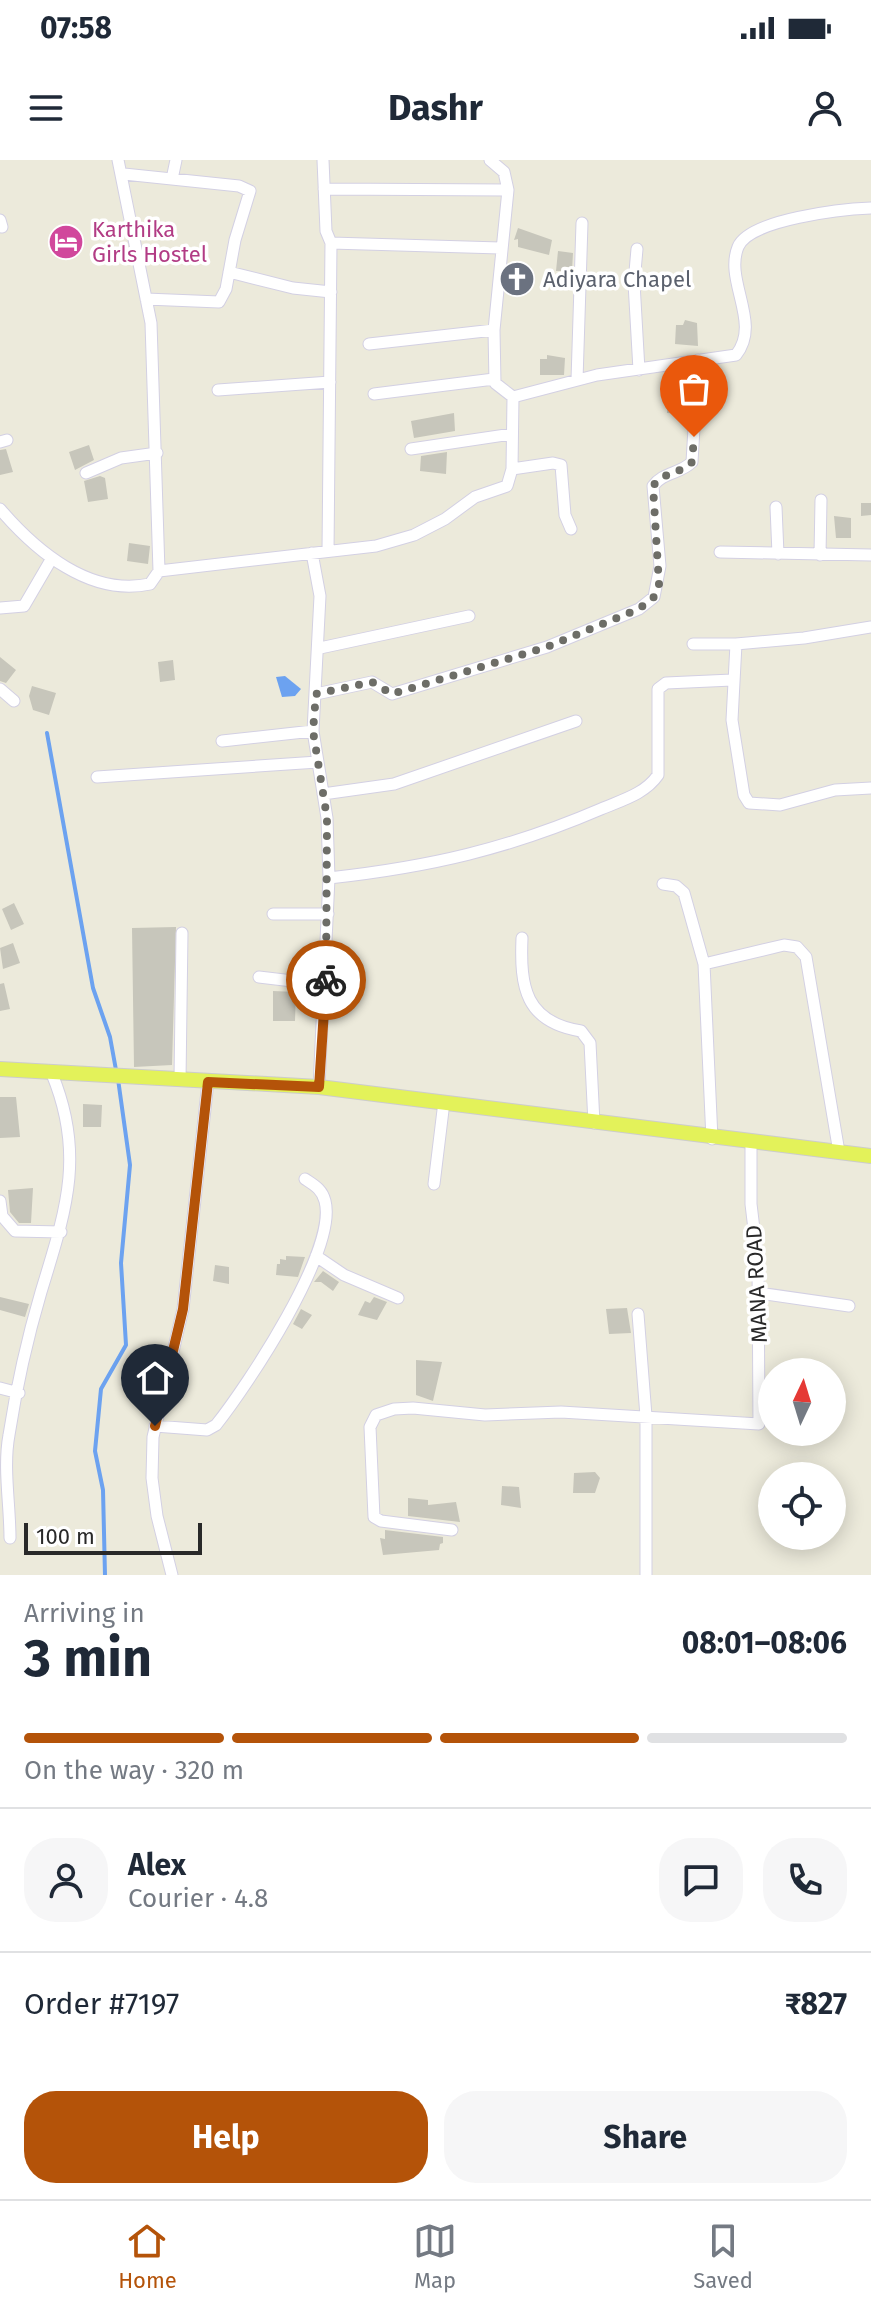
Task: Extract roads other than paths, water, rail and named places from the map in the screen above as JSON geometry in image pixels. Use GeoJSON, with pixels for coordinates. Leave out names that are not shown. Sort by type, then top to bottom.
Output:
{"type":"FeatureCollection","features":[{"type":"Feature","properties":{"kind":"main road"},"geometry":{"type":"LineString","coordinates":[[0,1069],[319,1087],[712,1139],[871,1156]]}},
{"type":"Feature","properties":{"kind":"street"},"geometry":{"type":"LineString","coordinates":[[0,509],[52,558],[85,578],[132,588],[150,584],[159,571],[151,323],[124,174],[118,160]]}},
{"type":"Feature","properties":{"kind":"street"},"geometry":{"type":"LineString","coordinates":[[172,179],[176,160]]}},
{"type":"Feature","properties":{"kind":"street"},"geometry":{"type":"LineString","coordinates":[[323,160],[326,231],[331,243],[328,551]]}},
{"type":"Feature","properties":{"kind":"street"},"geometry":{"type":"LineString","coordinates":[[490,160],[504,172],[508,190],[500,248],[494,379],[499,390],[513,397],[577,380],[736,355],[742,347],[745,321],[735,257],[745,238],[802,216],[836,209],[871,208]]}},
{"type":"Feature","properties":{"kind":"street"},"geometry":{"type":"LineString","coordinates":[[124,174],[239,186],[250,191],[223,297],[215,304],[146,299]]}},
{"type":"Feature","properties":{"kind":"street"},"geometry":{"type":"LineString","coordinates":[[324,189],[508,190]]}},
{"type":"Feature","properties":{"kind":"street"},"geometry":{"type":"LineString","coordinates":[[577,380],[582,223]]}},
{"type":"Feature","properties":{"kind":"street"},"geometry":{"type":"LineString","coordinates":[[331,243],[500,248]]}},
{"type":"Feature","properties":{"kind":"street"},"geometry":{"type":"LineString","coordinates":[[637,249],[634,283],[639,370]]}},
{"type":"Feature","properties":{"kind":"street"},"geometry":{"type":"LineString","coordinates":[[229,272],[293,288],[331,292]]}},
{"type":"Feature","properties":{"kind":"street"},"geometry":{"type":"LineString","coordinates":[[369,344],[494,330]]}},
{"type":"Feature","properties":{"kind":"street"},"geometry":{"type":"LineString","coordinates":[[316,694],[372,682],[392,694],[547,647],[639,609],[654,597],[660,566],[653,486],[659,477],[684,470],[692,462],[698,360]]}},
{"type":"Feature","properties":{"kind":"street"},"geometry":{"type":"LineString","coordinates":[[374,394],[494,379]]}},
{"type":"Feature","properties":{"kind":"street"},"geometry":{"type":"LineString","coordinates":[[218,390],[330,382]]}},
{"type":"Feature","properties":{"kind":"street"},"geometry":{"type":"LineString","coordinates":[[159,571],[376,546],[414,535],[445,519],[475,497],[507,486],[512,469],[513,397]]}},
{"type":"Feature","properties":{"kind":"street"},"geometry":{"type":"LineString","coordinates":[[411,449],[512,434]]}},
{"type":"Feature","properties":{"kind":"street"},"geometry":{"type":"LineString","coordinates":[[86,473],[121,458],[157,453]]}},
{"type":"Feature","properties":{"kind":"street"},"geometry":{"type":"LineString","coordinates":[[512,469],[553,463],[561,465],[565,515],[571,529]]}},
{"type":"Feature","properties":{"kind":"street"},"geometry":{"type":"LineString","coordinates":[[820,555],[821,500]]}},
{"type":"Feature","properties":{"kind":"street"},"geometry":{"type":"LineString","coordinates":[[776,507],[778,554]]}},
{"type":"Feature","properties":{"kind":"street"},"geometry":{"type":"LineString","coordinates":[[720,552],[871,555]]}},
{"type":"Feature","properties":{"kind":"street"},"geometry":{"type":"LineString","coordinates":[[312,553],[320,596],[320,648],[313,731],[323,794],[329,878],[319,1087]]}},
{"type":"Feature","properties":{"kind":"street"},"geometry":{"type":"LineString","coordinates":[[0,608],[24,606],[52,558]]}},
{"type":"Feature","properties":{"kind":"street"},"geometry":{"type":"LineString","coordinates":[[320,648],[469,616]]}},
{"type":"Feature","properties":{"kind":"street"},"geometry":{"type":"LineString","coordinates":[[693,644],[804,638],[871,627]]}},
{"type":"Feature","properties":{"kind":"street"},"geometry":{"type":"LineString","coordinates":[[736,644],[732,720],[744,795],[749,803],[780,805],[835,790],[871,788]]}},
{"type":"Feature","properties":{"kind":"street"},"geometry":{"type":"LineString","coordinates":[[329,878],[416,868],[488,851],[556,829],[640,792],[658,775],[658,689],[666,683],[732,680]]}},
{"type":"Feature","properties":{"kind":"street"},"geometry":{"type":"LineString","coordinates":[[0,689],[14,701]]}},
{"type":"Feature","properties":{"kind":"street"},"geometry":{"type":"LineString","coordinates":[[323,794],[394,784],[576,721]]}},
{"type":"Feature","properties":{"kind":"street"},"geometry":{"type":"LineString","coordinates":[[222,741],[313,731]]}},
{"type":"Feature","properties":{"kind":"street"},"geometry":{"type":"LineString","coordinates":[[97,777],[318,762]]}},
{"type":"Feature","properties":{"kind":"street"},"geometry":{"type":"LineString","coordinates":[[663,884],[676,886],[684,893],[704,964],[712,1139]]}},
{"type":"Feature","properties":{"kind":"street"},"geometry":{"type":"LineString","coordinates":[[273,914],[328,914]]}},
{"type":"Feature","properties":{"kind":"street"},"geometry":{"type":"LineString","coordinates":[[180,1080],[182,933]]}},
{"type":"Feature","properties":{"kind":"street"},"geometry":{"type":"LineString","coordinates":[[522,938],[521,974],[530,1003],[564,1028],[581,1031],[590,1043],[594,1123]]}},
{"type":"Feature","properties":{"kind":"street"},"geometry":{"type":"LineString","coordinates":[[704,964],[784,945],[797,947],[806,957],[839,1152]]}},
{"type":"Feature","properties":{"kind":"street"},"geometry":{"type":"LineString","coordinates":[[259,977],[326,985]]}},
{"type":"Feature","properties":{"kind":"street"},"geometry":{"type":"LineString","coordinates":[[10,1538],[8,1437],[40,1294],[61,1232],[67,1203],[70,1132],[67,1110],[52,1074]]}},
{"type":"Feature","properties":{"kind":"street"},"geometry":{"type":"LineString","coordinates":[[172,1575],[157,1516],[152,1478],[155,1426],[183,1309],[208,1082]]}},
{"type":"Feature","properties":{"kind":"street"},"geometry":{"type":"LineString","coordinates":[[434,1184],[444,1102]]}},
{"type":"Feature","properties":{"kind":"street","name":"MANA ROAD"},"geometry":{"type":"LineString","coordinates":[[646,1416],[759,1424],[759,1293],[751,1204],[751,1143]]}},
{"type":"Feature","properties":{"kind":"street"},"geometry":{"type":"LineString","coordinates":[[155,1426],[207,1430],[216,1425],[277,1333],[316,1256],[327,1211],[319,1188],[305,1179]]}},
{"type":"Feature","properties":{"kind":"street"},"geometry":{"type":"LineString","coordinates":[[0,1201],[2,1216],[15,1231],[61,1232]]}},
{"type":"Feature","properties":{"kind":"street"},"geometry":{"type":"LineString","coordinates":[[316,1256],[344,1275],[398,1298]]}},
{"type":"Feature","properties":{"kind":"street"},"geometry":{"type":"LineString","coordinates":[[759,1293],[849,1306]]}},
{"type":"Feature","properties":{"kind":"street"},"geometry":{"type":"LineString","coordinates":[[638,1314],[646,1416],[646,1575]]}},
{"type":"Feature","properties":{"kind":"street"},"geometry":{"type":"LineString","coordinates":[[0,1388],[19,1393]]}},
{"type":"Feature","properties":{"kind":"street"},"geometry":{"type":"LineString","coordinates":[[452,1530],[381,1521],[374,1517],[370,1427],[376,1415],[394,1409],[413,1408],[485,1415],[561,1412],[646,1416]]}},
{"type":"Feature","properties":{"kind":"water"},"geometry":{"type":"Polygon","coordinates":[[[285,676],[301,689],[295,696],[282,697],[276,677],[285,676]]]}},
{"type":"Feature","properties":{"kind":"waterway"},"geometry":{"type":"LineString","coordinates":[[47,733],[93,988],[110,1037],[116,1070]]}},
{"type":"Feature","properties":{"kind":"waterway"},"geometry":{"type":"LineString","coordinates":[[105,1575],[103,1490],[95,1451],[101,1389],[126,1345],[121,1263],[130,1165],[118,1079]]}},
{"type":"Feature","properties":{"kind":"place","name":"Karthika Girls Hostel"},"geometry":{"type":"Point","coordinates":[66,242]}},
{"type":"Feature","properties":{"kind":"place","name":"Adiyara Chapel"},"geometry":{"type":"Point","coordinates":[517,279]}}]}
